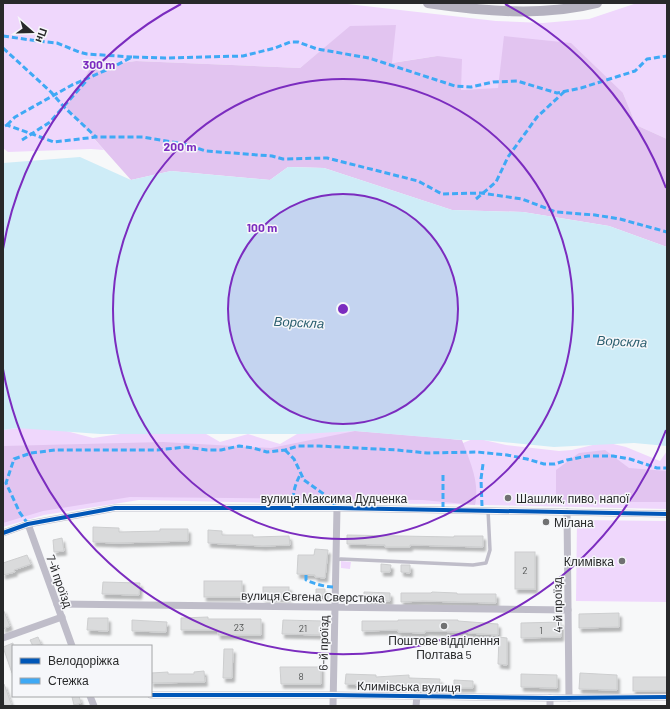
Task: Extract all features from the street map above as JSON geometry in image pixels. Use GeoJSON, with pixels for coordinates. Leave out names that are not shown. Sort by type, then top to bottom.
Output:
{"type":"FeatureCollection","features":[{"type":"Feature","properties":{"kind":"main road"},"geometry":{"type":"LineString","coordinates":[[428,3],[453,7],[520,12],[552,10],[597,3]]}},
{"type":"Feature","properties":{"kind":"street","name":"вулиця Максима Дудченка"},"geometry":{"type":"LineString","coordinates":[[3,533],[28,524],[114,508],[337,508],[667,514]]}},
{"type":"Feature","properties":{"kind":"street","name":"6-й проїзд"},"geometry":{"type":"LineString","coordinates":[[333,706],[337,508]]}},
{"type":"Feature","properties":{"kind":"street","name":"4-й проїзд"},"geometry":{"type":"LineString","coordinates":[[567,512],[569,698]]}},
{"type":"Feature","properties":{"kind":"street","name":"7-й проїзд"},"geometry":{"type":"LineString","coordinates":[[28,524],[72,645]]}},
{"type":"Feature","properties":{"kind":"street","name":"вулиця Євгена Сверстюка"},"geometry":{"type":"LineString","coordinates":[[57,604],[568,610]]}},
{"type":"Feature","properties":{"kind":"street"},"geometry":{"type":"LineString","coordinates":[[3,638],[62,617]]}},
{"type":"Feature","properties":{"kind":"street","name":"Климівська вулиця"},"geometry":{"type":"LineString","coordinates":[[152,695],[333,695],[550,698],[667,697]]}},
{"type":"Feature","properties":{"kind":"street"},"geometry":{"type":"LineString","coordinates":[[416,706],[417,696]]}},
{"type":"Feature","properties":{"kind":"street"},"geometry":{"type":"LineString","coordinates":[[550,698],[550,706]]}},
{"type":"Feature","properties":{"kind":"lane"},"geometry":{"type":"LineString","coordinates":[[336,560],[473,565],[486,563],[490,550],[488,510]]}},
{"type":"Feature","properties":{"kind":"path"},"geometry":{"type":"LineString","coordinates":[[522,496],[522,503]]}},
{"type":"Feature","properties":{"kind":"path"},"geometry":{"type":"LineString","coordinates":[[554,498],[554,506]]}},
{"type":"Feature","properties":{"kind":"shaded area"},"geometry":{"type":"Polygon","coordinates":[[[3,3],[339,3],[496,21],[543,23],[589,19],[637,3],[667,3],[667,139],[636,125],[623,93],[498,89],[461,90],[437,56],[391,63],[351,26],[300,68],[136,61],[91,67],[66,107],[104,150],[91,149],[8,152],[3,148],[3,3]]]}},
{"type":"Feature","properties":{"kind":"shaded area"},"geometry":{"type":"Polygon","coordinates":[[[396,25],[392,63],[437,56],[462,59],[461,90],[498,88],[504,36],[571,43],[623,93],[636,125],[667,139],[667,247],[609,226],[523,212],[452,210],[324,168],[288,167],[270,180],[171,171],[131,180],[66,107],[91,67],[136,61],[300,68],[350,26],[396,25]]]}},
{"type":"Feature","properties":{"kind":"shaded area"},"geometry":{"type":"Polygon","coordinates":[[[17,428],[55,428],[93,438],[140,431],[201,431],[220,442],[248,434],[280,444],[297,434],[355,431],[446,438],[463,443],[475,438],[506,445],[559,451],[572,450],[605,442],[626,447],[660,461],[667,451],[667,509],[139,500],[44,515],[3,527],[3,430],[17,428]]]}},
{"type":"Feature","properties":{"kind":"shaded area"},"geometry":{"type":"Polygon","coordinates":[[[355,431],[462,440],[475,480],[475,505],[423,500],[130,497],[43,511],[3,523],[3,446],[163,442],[271,448],[355,431]]]}},
{"type":"Feature","properties":{"kind":"shaded area"},"geometry":{"type":"Polygon","coordinates":[[[605,450],[629,468],[667,471],[667,502],[556,502],[556,470],[579,453],[605,450]]]}},
{"type":"Feature","properties":{"kind":"shaded area","name":"Климівка"},"geometry":{"type":"Polygon","coordinates":[[[577,520],[667,521],[667,602],[576,601],[577,520]]]}},
{"type":"Feature","properties":{"kind":"shaded area"},"geometry":{"type":"Polygon","coordinates":[[[341,561],[351,562],[350,569],[341,568],[341,561]]]}},
{"type":"Feature","properties":{"kind":"water","name":"Ворскла"},"geometry":{"type":"Polygon","coordinates":[[[80,157],[131,180],[171,171],[270,180],[288,167],[324,168],[452,210],[523,212],[609,226],[667,247],[667,446],[634,443],[554,447],[482,440],[462,440],[355,431],[301,434],[100,434],[17,428],[3,430],[3,163],[80,157]]]}},
{"type":"Feature","properties":{"kind":"building"},"geometry":{"type":"Polygon","coordinates":[[[93,527],[119,528],[119,532],[160,531],[160,529],[188,529],[188,541],[117,543],[93,542],[93,527]]]}},
{"type":"Feature","properties":{"kind":"building"},"geometry":{"type":"Polygon","coordinates":[[[208,530],[222,531],[222,535],[253,535],[253,537],[289,536],[290,545],[263,546],[208,543],[208,530]]]}},
{"type":"Feature","properties":{"kind":"building"},"geometry":{"type":"Polygon","coordinates":[[[347,535],[454,537],[483,536],[483,547],[410,545],[410,547],[385,547],[385,545],[347,544],[347,535]]]}},
{"type":"Feature","properties":{"kind":"building"},"geometry":{"type":"Polygon","coordinates":[[[62,538],[64,551],[54,552],[53,540],[62,538]]]}},
{"type":"Feature","properties":{"kind":"building"},"geometry":{"type":"Polygon","coordinates":[[[315,549],[328,550],[325,578],[315,577],[315,575],[297,574],[298,555],[314,555],[315,549]]]}},
{"type":"Feature","properties":{"kind":"building"},"geometry":{"type":"Polygon","coordinates":[[[515,552],[535,552],[535,589],[515,589],[515,552]]]}},
{"type":"Feature","properties":{"kind":"building"},"geometry":{"type":"Polygon","coordinates":[[[27,555],[31,564],[14,570],[15,572],[3,575],[3,563],[27,555]]]}},
{"type":"Feature","properties":{"kind":"building"},"geometry":{"type":"Polygon","coordinates":[[[381,564],[391,565],[390,572],[381,572],[381,564]]]}},
{"type":"Feature","properties":{"kind":"building"},"geometry":{"type":"Polygon","coordinates":[[[401,565],[410,565],[410,573],[401,572],[401,565]]]}},
{"type":"Feature","properties":{"kind":"building"},"geometry":{"type":"Polygon","coordinates":[[[204,581],[242,581],[242,597],[204,597],[204,581]]]}},
{"type":"Feature","properties":{"kind":"building"},"geometry":{"type":"Polygon","coordinates":[[[103,582],[140,583],[139,595],[102,594],[103,582]]]}},
{"type":"Feature","properties":{"kind":"building"},"geometry":{"type":"Polygon","coordinates":[[[263,587],[289,587],[289,598],[263,598],[263,587]]]}},
{"type":"Feature","properties":{"kind":"building"},"geometry":{"type":"Polygon","coordinates":[[[316,589],[325,589],[325,595],[316,596],[316,589]]]}},
{"type":"Feature","properties":{"kind":"building"},"geometry":{"type":"Polygon","coordinates":[[[364,592],[390,593],[390,601],[364,600],[364,592]]]}},
{"type":"Feature","properties":{"kind":"building"},"geometry":{"type":"Polygon","coordinates":[[[432,592],[457,594],[496,594],[496,603],[423,601],[401,602],[401,593],[432,592]]]}},
{"type":"Feature","properties":{"kind":"building"},"geometry":{"type":"Polygon","coordinates":[[[3,609],[10,626],[3,629],[3,609]]]}},
{"type":"Feature","properties":{"kind":"building"},"geometry":{"type":"Polygon","coordinates":[[[619,613],[619,627],[579,628],[579,614],[619,613]]]}},
{"type":"Feature","properties":{"kind":"building"},"geometry":{"type":"Polygon","coordinates":[[[208,617],[208,619],[261,619],[261,635],[218,635],[218,630],[181,630],[181,618],[208,617]]]}},
{"type":"Feature","properties":{"kind":"building"},"geometry":{"type":"Polygon","coordinates":[[[88,618],[108,618],[108,631],[87,630],[88,618]]]}},
{"type":"Feature","properties":{"kind":"building"},"geometry":{"type":"Polygon","coordinates":[[[132,620],[167,622],[166,632],[132,631],[132,620]]]}},
{"type":"Feature","properties":{"kind":"building"},"geometry":{"type":"Polygon","coordinates":[[[283,620],[324,621],[324,635],[282,634],[283,620]]]}},
{"type":"Feature","properties":{"kind":"building"},"geometry":{"type":"Polygon","coordinates":[[[458,620],[498,624],[498,635],[468,632],[425,631],[425,633],[398,632],[398,630],[362,631],[362,621],[458,620]]]}},
{"type":"Feature","properties":{"kind":"building"},"geometry":{"type":"Polygon","coordinates":[[[561,622],[561,637],[521,638],[521,623],[561,622]]]}},
{"type":"Feature","properties":{"kind":"building"},"geometry":{"type":"Polygon","coordinates":[[[38,637],[41,644],[32,645],[30,640],[38,637]]]}},
{"type":"Feature","properties":{"kind":"building"},"geometry":{"type":"Polygon","coordinates":[[[499,637],[507,638],[507,665],[498,664],[499,637]]]}},
{"type":"Feature","properties":{"kind":"building"},"geometry":{"type":"Polygon","coordinates":[[[13,643],[12,673],[3,647],[13,643]]]}},
{"type":"Feature","properties":{"kind":"building"},"geometry":{"type":"Polygon","coordinates":[[[224,649],[233,649],[232,678],[223,678],[224,649]]]}},
{"type":"Feature","properties":{"kind":"building"},"geometry":{"type":"Polygon","coordinates":[[[280,667],[321,667],[321,684],[281,684],[280,667]]]}},
{"type":"Feature","properties":{"kind":"building"},"geometry":{"type":"Polygon","coordinates":[[[204,671],[205,682],[152,683],[152,673],[168,672],[168,674],[194,674],[194,672],[204,671]]]}},
{"type":"Feature","properties":{"kind":"building"},"geometry":{"type":"Polygon","coordinates":[[[580,673],[617,675],[617,690],[579,689],[580,673]]]}},
{"type":"Feature","properties":{"kind":"building"},"geometry":{"type":"Polygon","coordinates":[[[346,674],[376,675],[376,677],[409,675],[409,678],[440,679],[439,690],[415,689],[415,685],[383,686],[345,684],[346,674]]]}},
{"type":"Feature","properties":{"kind":"building"},"geometry":{"type":"Polygon","coordinates":[[[521,674],[557,675],[557,688],[521,687],[521,674]]]}},
{"type":"Feature","properties":{"kind":"building"},"geometry":{"type":"Polygon","coordinates":[[[633,677],[667,677],[667,691],[633,691],[633,677]]]}},
{"type":"Feature","properties":{"kind":"building"},"geometry":{"type":"Polygon","coordinates":[[[454,680],[473,681],[473,688],[454,688],[454,680]]]}},
{"type":"Feature","properties":{"kind":"building"},"geometry":{"type":"Polygon","coordinates":[[[3,684],[12,706],[5,706],[3,699],[3,684]]]}},
{"type":"Feature","properties":{"kind":"building"},"geometry":{"type":"Polygon","coordinates":[[[72,697],[79,697],[81,703],[74,705],[72,697]]]}},
{"type":"Feature","properties":{"kind":"marked path"},"geometry":{"type":"LineString","coordinates":[[3,36],[57,43],[87,54],[132,57]]}},
{"type":"Feature","properties":{"kind":"marked path"},"geometry":{"type":"LineString","coordinates":[[7,125],[15,117],[72,85],[132,57],[165,58],[243,56],[275,48],[290,42],[298,42],[317,49],[369,58],[455,86],[471,87],[493,82],[517,81],[557,93],[581,88],[635,71],[647,59],[667,56]]}},
{"type":"Feature","properties":{"kind":"marked path"},"geometry":{"type":"LineString","coordinates":[[3,48],[51,92],[64,107],[96,137]]}},
{"type":"Feature","properties":{"kind":"marked path"},"geometry":{"type":"LineString","coordinates":[[22,140],[50,122],[87,80]]}},
{"type":"Feature","properties":{"kind":"marked path"},"geometry":{"type":"LineString","coordinates":[[476,199],[496,182],[508,157],[537,117],[565,91]]}},
{"type":"Feature","properties":{"kind":"marked path"},"geometry":{"type":"LineString","coordinates":[[5,126],[7,125],[54,142],[96,137],[143,137],[184,144],[206,151],[272,156],[283,159],[327,158],[418,181],[442,194],[481,193],[522,199],[556,212],[595,215],[620,219],[667,232]]}},
{"type":"Feature","properties":{"kind":"marked path"},"geometry":{"type":"LineString","coordinates":[[28,524],[20,513],[6,483],[14,459],[31,453],[55,450],[157,450],[186,447],[221,450],[239,446],[267,452],[285,450],[298,446],[319,446],[427,453],[477,452],[507,455],[544,464],[555,464],[588,456],[613,456],[630,459],[657,468],[667,468]]}},
{"type":"Feature","properties":{"kind":"marked path"},"geometry":{"type":"LineString","coordinates":[[285,450],[294,459],[304,480],[328,497],[337,508]]}},
{"type":"Feature","properties":{"kind":"marked path"},"geometry":{"type":"LineString","coordinates":[[482,506],[481,479],[483,464]]}},
{"type":"Feature","properties":{"kind":"marked path"},"geometry":{"type":"LineString","coordinates":[[292,508],[295,487],[301,473]]}},
{"type":"Feature","properties":{"kind":"marked path"},"geometry":{"type":"LineString","coordinates":[[443,475],[443,507]]}},
{"type":"Feature","properties":{"kind":"marked path"},"geometry":{"type":"LineString","coordinates":[[306,575],[306,580],[324,586],[335,587]]}},
{"type":"Feature","properties":{"kind":"cycle path"},"geometry":{"type":"LineString","coordinates":[[3,533],[28,524],[115,508],[337,508],[667,514]]}},
{"type":"Feature","properties":{"kind":"cycle path"},"geometry":{"type":"LineString","coordinates":[[152,695],[333,695],[550,698],[667,697]]}},
{"type":"Feature","properties":{"kind":"place","name":"Шашлик, пиво, напої"},"geometry":{"type":"Point","coordinates":[508,498]}},
{"type":"Feature","properties":{"kind":"place","name":"Мілана"},"geometry":{"type":"Point","coordinates":[546,522]}},
{"type":"Feature","properties":{"kind":"place","name":"Климівка"},"geometry":{"type":"Point","coordinates":[622,561]}},
{"type":"Feature","properties":{"kind":"place","name":"Поштове відділення Полтава 5"},"geometry":{"type":"Point","coordinates":[444,626]}}]}
